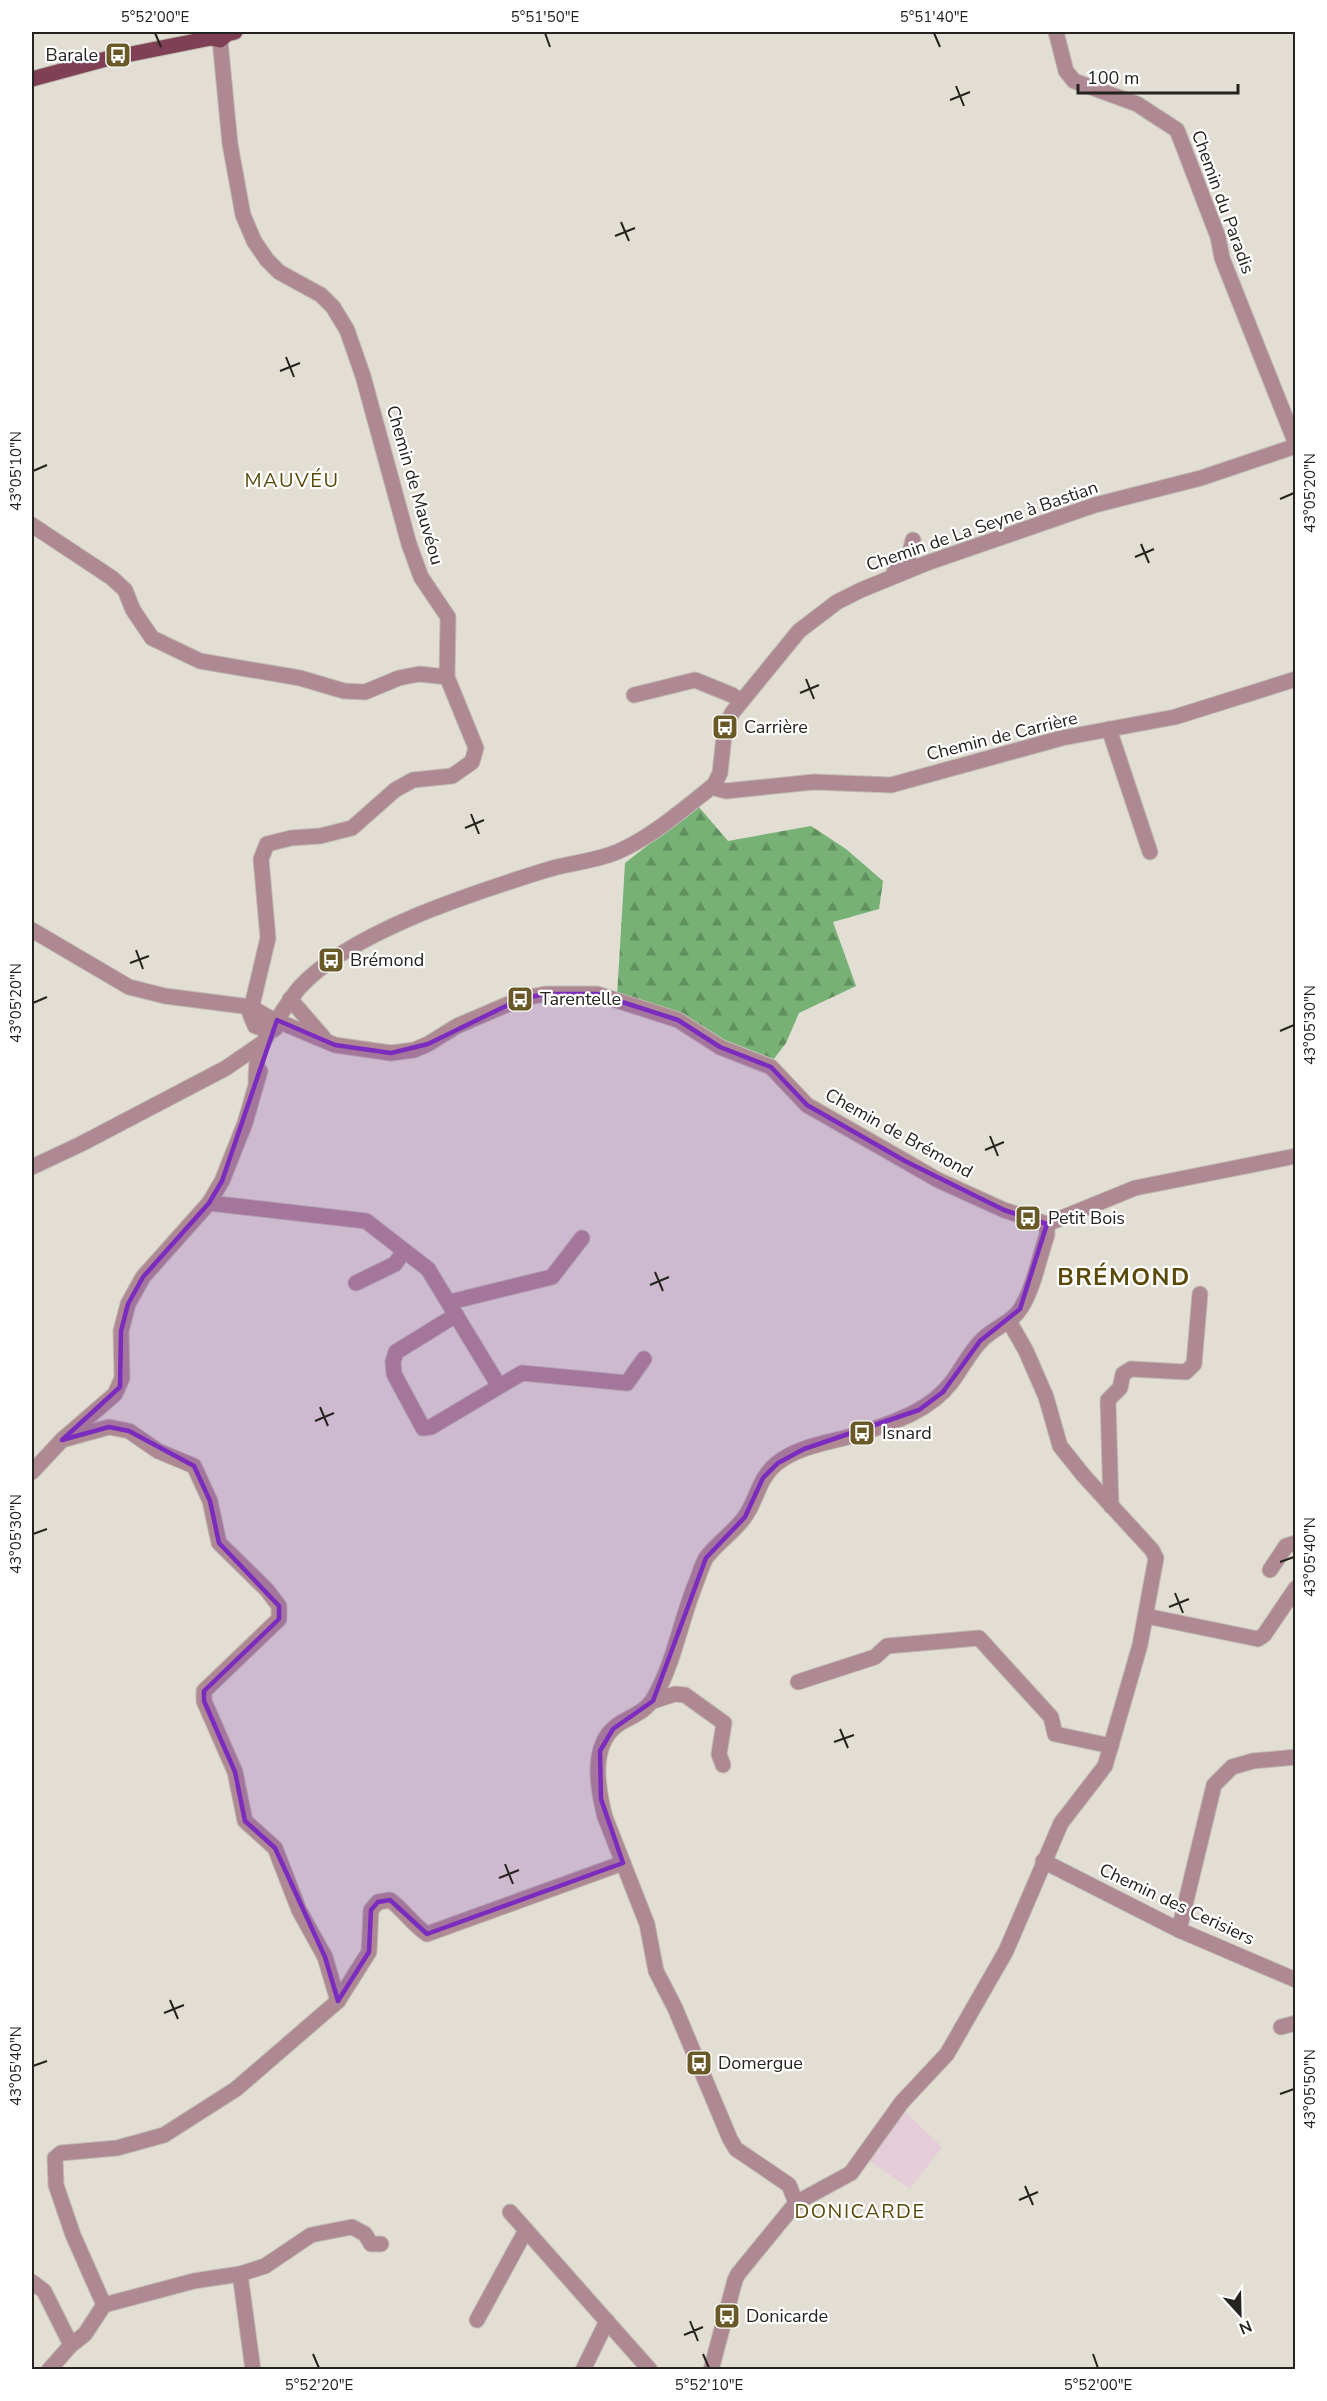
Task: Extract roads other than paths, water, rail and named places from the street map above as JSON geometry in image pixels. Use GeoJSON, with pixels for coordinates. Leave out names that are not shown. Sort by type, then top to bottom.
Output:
{"type":"FeatureCollection","features":[{"type":"Feature","properties":{"kind":"main road"},"geometry":{"type":"LineString","coordinates":[[106,59],[138,47],[196,32]]}},
{"type":"Feature","properties":{"kind":"main road"},"geometry":{"type":"LineString","coordinates":[[32,79],[106,59],[222,35]]}},
{"type":"Feature","properties":{"kind":"street","name":"Chemin du Paradis"},"geometry":{"type":"LineString","coordinates":[[1056,32],[1066,71],[1074,81],[1137,104],[1177,130],[1218,237],[1222,258],[1296,445]]}},
{"type":"Feature","properties":{"kind":"street","name":"Chemin de Mauvéou"},"geometry":{"type":"LineString","coordinates":[[222,35],[230,144],[243,215],[254,241],[267,260],[279,272],[321,295],[333,307],[347,330],[363,376],[409,544],[422,577],[448,617],[447,677],[476,748],[472,762],[452,777],[413,780],[395,790],[352,828],[320,836],[291,838],[267,844],[261,860],[268,938],[251,1007]]}},
{"type":"Feature","properties":{"kind":"street","name":"Chemin de La Seyne à Bastian"},"geometry":{"type":"LineString","coordinates":[[714,785],[720,772],[725,728],[741,701],[799,631],[837,602],[927,563],[1095,505],[1201,478],[1296,445]]}},
{"type":"Feature","properties":{"kind":"street"},"geometry":{"type":"LineString","coordinates":[[32,525],[112,578],[125,590],[133,610],[153,638],[200,661],[300,678],[344,691],[365,692],[399,678],[419,674],[447,677]]}},
{"type":"Feature","properties":{"kind":"street"},"geometry":{"type":"LineString","coordinates":[[884,580],[905,563],[913,549],[913,540],[927,563]]}},
{"type":"Feature","properties":{"kind":"street","name":"Chemin de Carrière"},"geometry":{"type":"LineString","coordinates":[[714,785],[726,791],[814,783],[891,785],[1062,738],[1175,717],[1296,679]]}},
{"type":"Feature","properties":{"kind":"street"},"geometry":{"type":"LineString","coordinates":[[634,695],[695,680],[741,701]]}},
{"type":"Feature","properties":{"kind":"street"},"geometry":{"type":"LineString","coordinates":[[1109,729],[1150,852]]}},
{"type":"Feature","properties":{"kind":"street"},"geometry":{"type":"LineString","coordinates":[[32,1472],[62,1440],[120,1387],[122,1378],[121,1331],[134,1289],[209,1203],[235,1151],[245,1123],[261,1054],[290,999],[308,979],[331,960],[424,912],[543,871],[618,852],[647,835],[714,785]]}},
{"type":"Feature","properties":{"kind":"street"},"geometry":{"type":"LineString","coordinates":[[32,930],[129,987],[165,996],[251,1007],[274,1026]]}},
{"type":"Feature","properties":{"kind":"street","name":"Chemin de Brémond"},"geometry":{"type":"LineString","coordinates":[[274,1026],[335,1045],[391,1053],[414,1050],[457,1026],[520,999],[545,994],[597,994],[678,1020],[720,1047],[771,1067],[807,1105],[913,1166],[1004,1210],[1047,1224]]}},
{"type":"Feature","properties":{"kind":"street"},"geometry":{"type":"LineString","coordinates":[[290,999],[314,1028],[335,1045]]}},
{"type":"Feature","properties":{"kind":"street"},"geometry":{"type":"LineString","coordinates":[[32,1167],[226,1068],[261,1054]]}},
{"type":"Feature","properties":{"kind":"street"},"geometry":{"type":"LineString","coordinates":[[796,2203],[789,2185],[736,2148],[730,2139],[675,2008],[656,1971],[647,1924],[605,1817],[601,1799],[600,1751],[606,1736],[613,1729],[639,1714],[653,1701],[665,1677],[690,1598],[706,1558],[745,1517],[763,1478],[778,1463],[804,1449],[862,1433],[920,1410],[943,1392],[980,1341],[988,1333],[1009,1321],[1020,1309],[1047,1235],[1047,1224],[1135,1188],[1296,1156]]}},
{"type":"Feature","properties":{"kind":"street"},"geometry":{"type":"LineString","coordinates":[[209,1203],[366,1221],[428,1269],[499,1386]]}},
{"type":"Feature","properties":{"kind":"street"},"geometry":{"type":"LineString","coordinates":[[582,1238],[552,1277],[453,1309],[396,1352],[393,1362],[394,1374],[419,1423],[423,1428],[431,1427],[522,1373],[627,1383],[644,1359]]}},
{"type":"Feature","properties":{"kind":"street"},"geometry":{"type":"LineString","coordinates":[[356,1282],[395,1264],[404,1251]]}},
{"type":"Feature","properties":{"kind":"street"},"geometry":{"type":"LineString","coordinates":[[1111,1506],[1108,1400],[1120,1388],[1124,1374],[1131,1369],[1186,1371],[1194,1364],[1200,1294]]}},
{"type":"Feature","properties":{"kind":"street"},"geometry":{"type":"LineString","coordinates":[[711,2370],[735,2280],[796,2203],[851,2173],[902,2102],[948,2054],[1006,1951],[1061,1823],[1105,1766],[1140,1645],[1156,1558],[1060,1446],[1046,1397],[1026,1351],[1009,1321]]}},
{"type":"Feature","properties":{"kind":"street"},"geometry":{"type":"LineString","coordinates":[[62,1440],[109,1427],[129,1431],[158,1451],[194,1466],[210,1501],[219,1543],[267,1590],[279,1606],[279,1619],[204,1691],[204,1701],[235,1772],[245,1821],[275,1848],[299,1910],[325,1957],[338,2001]]}},
{"type":"Feature","properties":{"kind":"street"},"geometry":{"type":"LineString","coordinates":[[1270,1570],[1286,1546],[1296,1543]]}},
{"type":"Feature","properties":{"kind":"street"},"geometry":{"type":"LineString","coordinates":[[1146,1616],[1258,1640],[1264,1635],[1296,1588]]}},
{"type":"Feature","properties":{"kind":"street"},"geometry":{"type":"LineString","coordinates":[[798,1682],[876,1657],[887,1646],[979,1638],[1051,1718],[1055,1734],[1111,1746]]}},
{"type":"Feature","properties":{"kind":"street"},"geometry":{"type":"LineString","coordinates":[[653,1701],[675,1694],[685,1695],[724,1723],[719,1754],[723,1765]]}},
{"type":"Feature","properties":{"kind":"street"},"geometry":{"type":"LineString","coordinates":[[1179,1930],[1214,1785],[1232,1767],[1253,1761],[1296,1757]]}},
{"type":"Feature","properties":{"kind":"street","name":"Chemin des Cerisiers"},"geometry":{"type":"LineString","coordinates":[[1043,1861],[1179,1930],[1293,1974]]}},
{"type":"Feature","properties":{"kind":"street"},"geometry":{"type":"LineString","coordinates":[[104,2305],[73,2235],[56,2186],[56,2158],[61,2153],[117,2148],[164,2135],[236,2089],[338,2001],[369,1952],[371,1910],[378,1902],[390,1900],[427,1934],[623,1863]]}},
{"type":"Feature","properties":{"kind":"street"},"geometry":{"type":"LineString","coordinates":[[510,2212],[650,2370]]}},
{"type":"Feature","properties":{"kind":"street"},"geometry":{"type":"LineString","coordinates":[[49,2370],[70,2345],[85,2334],[104,2305],[194,2281],[240,2274],[264,2266],[311,2235],[352,2227],[364,2234],[371,2244],[381,2244]]}},
{"type":"Feature","properties":{"kind":"street"},"geometry":{"type":"LineString","coordinates":[[477,2320],[526,2230]]}},
{"type":"Feature","properties":{"kind":"street"},"geometry":{"type":"LineString","coordinates":[[240,2274],[253,2370]]}},
{"type":"Feature","properties":{"kind":"street"},"geometry":{"type":"LineString","coordinates":[[32,2282],[44,2291],[70,2345]]}},
{"type":"Feature","properties":{"kind":"street"},"geometry":{"type":"LineString","coordinates":[[583,2370],[607,2321]]}},
{"type":"Feature","properties":{"kind":"place","name":"Barale"},"geometry":{"type":"Point","coordinates":[118,55]}},
{"type":"Feature","properties":{"kind":"place","name":"Carrière"},"geometry":{"type":"Point","coordinates":[725,727]}},
{"type":"Feature","properties":{"kind":"place","name":"Brémond"},"geometry":{"type":"Point","coordinates":[331,960]}},
{"type":"Feature","properties":{"kind":"place","name":"Tarentelle"},"geometry":{"type":"Point","coordinates":[520,999]}},
{"type":"Feature","properties":{"kind":"place","name":"Petit Bois"},"geometry":{"type":"Point","coordinates":[1028,1218]}},
{"type":"Feature","properties":{"kind":"place","name":"Isnard"},"geometry":{"type":"Point","coordinates":[862,1433]}},
{"type":"Feature","properties":{"kind":"place","name":"Domergue"},"geometry":{"type":"Point","coordinates":[699,2063]}},
{"type":"Feature","properties":{"kind":"place","name":"Donicarde"},"geometry":{"type":"Point","coordinates":[727,2316]}},
{"type":"Feature","properties":{"kind":"district","name":"MAUVÉU"},"geometry":{"type":"Point","coordinates":[292,480]}},
{"type":"Feature","properties":{"kind":"district","name":"BRÉMOND"},"geometry":{"type":"Point","coordinates":[1124,1277]}},
{"type":"Feature","properties":{"kind":"district","name":"DONICARDE"},"geometry":{"type":"Point","coordinates":[860,2211]}}]}
